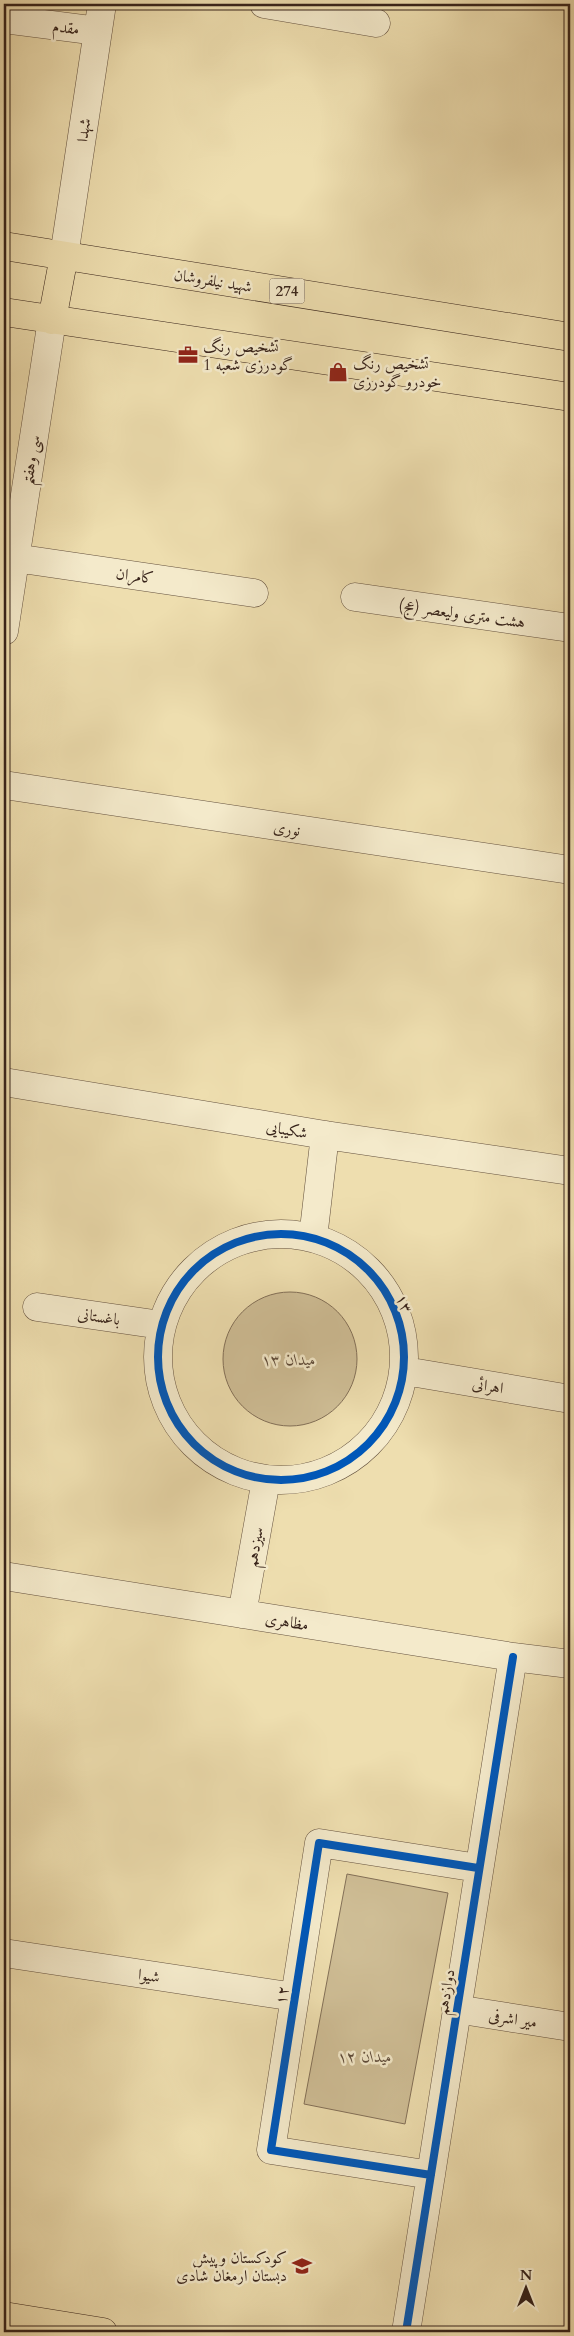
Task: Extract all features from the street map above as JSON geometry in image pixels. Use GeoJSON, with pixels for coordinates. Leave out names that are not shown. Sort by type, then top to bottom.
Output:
{"type":"FeatureCollection","features":[{"type":"Feature","properties":{"kind":"main road","name":"شهید نیلفروشان"},"geometry":{"type":"LineString","coordinates":[[4,246],[570,337]]}},
{"type":"Feature","properties":{"kind":"main road"},"geometry":{"type":"LineString","coordinates":[[52,320],[64,256]]}},
{"type":"Feature","properties":{"kind":"main road"},"geometry":{"type":"LineString","coordinates":[[4,312],[570,397]]}},
{"type":"Feature","properties":{"kind":"main road"},"geometry":{"type":"LineString","coordinates":[[4,2316],[103,2332]]}},
{"type":"Feature","properties":{"kind":"street","name":"شهدا"},"geometry":{"type":"LineString","coordinates":[[64,256],[102,4]]}},
{"type":"Feature","properties":{"kind":"street"},"geometry":{"type":"LineString","coordinates":[[264,4],[376,23]]}},
{"type":"Feature","properties":{"kind":"street","name":"مقدم"},"geometry":{"type":"LineString","coordinates":[[4,19],[98,31]]}},
{"type":"Feature","properties":{"kind":"street","name":"سی وهفتم"},"geometry":{"type":"LineString","coordinates":[[4,630],[52,320]]}},
{"type":"Feature","properties":{"kind":"street","name":"کامران"},"geometry":{"type":"LineString","coordinates":[[15,558],[254,593]]}},
{"type":"Feature","properties":{"kind":"street","name":"هشت متری ولیعصر (عج)"},"geometry":{"type":"LineString","coordinates":[[355,597],[570,628]]}},
{"type":"Feature","properties":{"kind":"street","name":"نوری"},"geometry":{"type":"LineString","coordinates":[[4,786],[570,870]]}},
{"type":"Feature","properties":{"kind":"street","name":"شکیبایی"},"geometry":{"type":"LineString","coordinates":[[4,1082],[325,1136],[570,1171]]}},
{"type":"Feature","properties":{"kind":"street"},"geometry":{"type":"LineString","coordinates":[[313,1238],[325,1136]]}},
{"type":"Feature","properties":{"kind":"street","name":"۱۳"},"geometry":{"type":"LineString","coordinates":[[275,1234],[313,1238],[345,1252],[378,1281],[392,1303],[404,1336],[405,1371],[394,1409],[389,1417],[372,1441],[342,1466],[305,1479],[266,1480],[225,1468],[191,1443],[167,1408],[157,1366],[161,1324],[177,1289],[203,1261],[237,1242],[275,1234]]}},
{"type":"Feature","properties":{"kind":"street","name":"باغستانی"},"geometry":{"type":"LineString","coordinates":[[37,1307],[161,1324]]}},
{"type":"Feature","properties":{"kind":"street","name":"اهرائی"},"geometry":{"type":"LineString","coordinates":[[405,1371],[570,1399]]}},
{"type":"Feature","properties":{"kind":"street","name":"سیزدهم"},"geometry":{"type":"LineString","coordinates":[[242,1614],[266,1480]]}},
{"type":"Feature","properties":{"kind":"street","name":"مظاهری"},"geometry":{"type":"LineString","coordinates":[[4,1576],[513,1657],[570,1664]]}},
{"type":"Feature","properties":{"kind":"street","name":"دوازدهم"},"geometry":{"type":"LineString","coordinates":[[406,2332],[478,1868],[513,1657]]}},
{"type":"Feature","properties":{"kind":"street","name":"۱۲"},"geometry":{"type":"LineString","coordinates":[[431,2175],[271,2150],[319,1843],[478,1868]]}},
{"type":"Feature","properties":{"kind":"street","name":"شیوا"},"geometry":{"type":"LineString","coordinates":[[4,1953],[295,1997]]}},
{"type":"Feature","properties":{"kind":"street","name":"میر اشرفی"},"geometry":{"type":"LineString","coordinates":[[456,2009],[570,2026]]}},
{"type":"Feature","properties":{"kind":"green space","name":"میدان ۱۳"},"geometry":{"type":"Polygon","coordinates":[[[290,1292],[316,1297],[338,1311],[352,1333],[357,1359],[352,1385],[338,1407],[316,1421],[290,1426],[264,1421],[242,1407],[228,1385],[223,1359],[228,1333],[242,1311],[264,1297],[290,1292]]]}},
{"type":"Feature","properties":{"kind":"green space","name":"میدان ۱۲"},"geometry":{"type":"Polygon","coordinates":[[[347,1874],[448,1893],[405,2124],[304,2104],[347,1874]]]}},
{"type":"Feature","properties":{"kind":"cycle path"},"geometry":{"type":"LineString","coordinates":[[269,1234],[293,1234],[317,1239],[339,1248],[368,1270],[390,1299],[395,1310],[402,1333],[404,1357],[402,1381],[395,1404],[390,1415],[368,1444],[339,1466],[317,1475],[293,1480],[269,1480],[245,1475],[223,1466],[203,1452],[186,1435],[172,1415],[163,1393],[158,1369],[158,1345],[163,1321],[172,1299],[186,1279],[203,1262],[223,1248],[245,1239],[269,1234]]}},
{"type":"Feature","properties":{"kind":"cycle path"},"geometry":{"type":"LineString","coordinates":[[406,2332],[513,1657]]}},
{"type":"Feature","properties":{"kind":"cycle path"},"geometry":{"type":"LineString","coordinates":[[431,2175],[271,2150],[319,1843],[478,1868]]}},
{"type":"Feature","properties":{"kind":"place","name":"تشخیص رنگ گودرزی شعبه 1"},"geometry":{"type":"Point","coordinates":[188,355]}},
{"type":"Feature","properties":{"kind":"place","name":"تشخیص رنگ خودرو گودرزی"},"geometry":{"type":"Point","coordinates":[338,372]}},
{"type":"Feature","properties":{"kind":"place","name":"کودکستان وپیش دبستان ارمغان شادی"},"geometry":{"type":"Point","coordinates":[302,2266]}}]}
